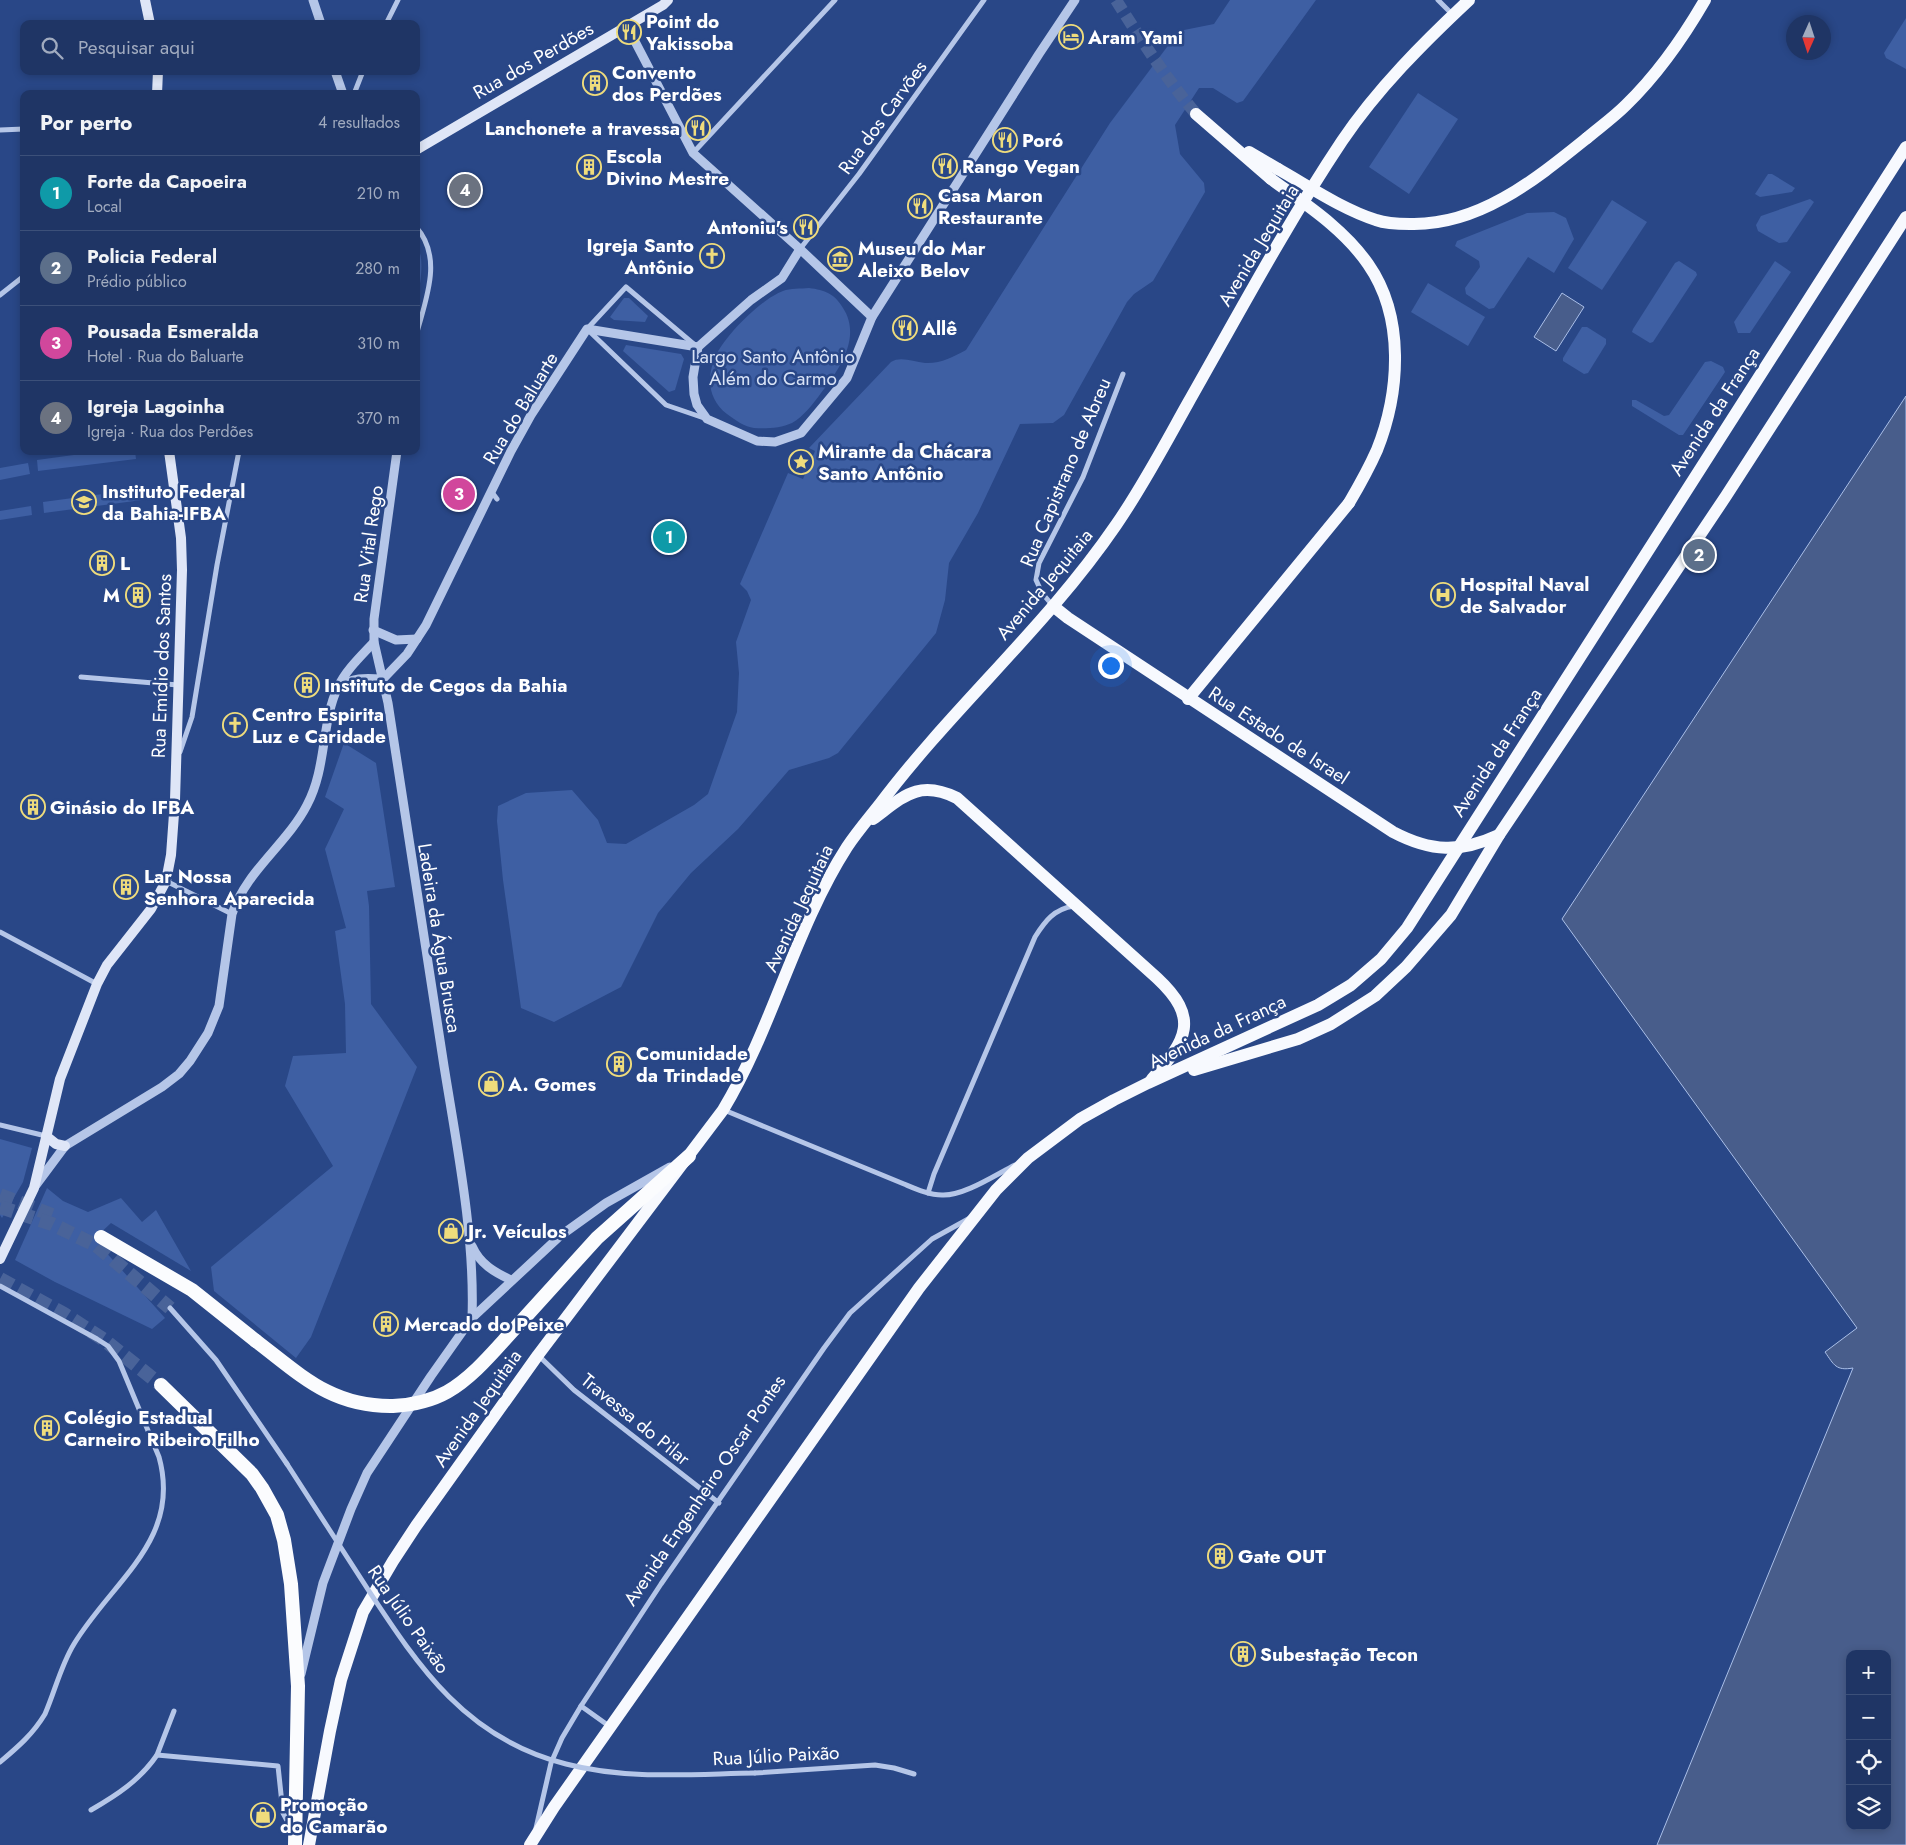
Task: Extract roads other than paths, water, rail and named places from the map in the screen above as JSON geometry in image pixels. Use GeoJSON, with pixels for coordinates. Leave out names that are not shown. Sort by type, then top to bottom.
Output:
{"type":"FeatureCollection","features":[{"type":"Feature","properties":{"kind":"highway"},"geometry":{"type":"LineString","coordinates":[[101,1237],[192,1290],[315,1386],[334,1396],[353,1402],[376,1406],[397,1405],[430,1399],[448,1392],[484,1361],[597,1238],[689,1156]]}},
{"type":"Feature","properties":{"kind":"highway"},"geometry":{"type":"LineString","coordinates":[[161,1385],[252,1474],[262,1488],[276,1515],[288,1562],[298,1686],[295,1840]]}},
{"type":"Feature","properties":{"kind":"main road"},"geometry":{"type":"LineString","coordinates":[[145,0],[149,20]]}},
{"type":"Feature","properties":{"kind":"main road","name":"Rua dos Perdões"},"geometry":{"type":"LineString","coordinates":[[420,148],[668,0]]}},
{"type":"Feature","properties":{"kind":"main road","name":"Avenida Jequitaia"},"geometry":{"type":"LineString","coordinates":[[309,1845],[341,1680],[363,1612],[392,1561],[538,1355],[723,1110],[741,1080],[756,1048],[834,869],[861,828],[902,774],[1083,570],[1116,525],[1139,489],[1267,262],[1344,139],[1384,88],[1469,0]]}},
{"type":"Feature","properties":{"kind":"main road"},"geometry":{"type":"LineString","coordinates":[[1275,174],[1378,221],[1397,224],[1424,225],[1452,220],[1489,206],[1513,193],[1547,170],[1625,106],[1657,72],[1688,30],[1706,0]]}},
{"type":"Feature","properties":{"kind":"main road"},"geometry":{"type":"LineString","coordinates":[[157,90],[158,75]]}},
{"type":"Feature","properties":{"kind":"main road"},"geometry":{"type":"LineString","coordinates":[[1188,699],[1349,503],[1377,450],[1390,405],[1395,352],[1391,318],[1381,290],[1368,264],[1344,236],[1275,174],[1196,114]]}},
{"type":"Feature","properties":{"kind":"main road","name":"Avenida da França"},"geometry":{"type":"LineString","coordinates":[[1148,1083],[1318,1005],[1351,985],[1381,959],[1407,928],[1906,147]]}},
{"type":"Feature","properties":{"kind":"main road","name":"Avenida da França"},"geometry":{"type":"LineString","coordinates":[[1148,1083],[1298,1039],[1331,1024],[1376,996],[1406,967],[1451,915],[1499,835],[1720,504],[1906,216]]}},
{"type":"Feature","properties":{"kind":"main road","name":"Rua Emídio dos Santos"},"geometry":{"type":"LineString","coordinates":[[0,1260],[34,1188],[60,1079],[97,984],[107,965],[151,909],[166,882],[171,855],[182,604],[181,538],[170,455]]}},
{"type":"Feature","properties":{"kind":"main road","name":"Rua Estado de Israel"},"geometry":{"type":"LineString","coordinates":[[1053,606],[1188,699],[1410,842],[1458,848],[1478,844],[1499,835]]}},
{"type":"Feature","properties":{"kind":"main road"},"geometry":{"type":"LineString","coordinates":[[861,828],[910,793],[933,790],[957,798],[1172,992],[1180,1005],[1185,1026],[1180,1043],[1148,1083]]}},
{"type":"Feature","properties":{"kind":"main road","name":"Avenida Engenheiro Oscar Pontes"},"geometry":{"type":"LineString","coordinates":[[532,1841],[920,1288],[996,1190],[1028,1158],[1080,1119],[1148,1083]]}},
{"type":"Feature","properties":{"kind":"main road"},"geometry":{"type":"LineString","coordinates":[[46,1136],[56,1144],[65,1146]]}},
{"type":"Feature","properties":{"kind":"street"},"geometry":{"type":"LineString","coordinates":[[314,0],[320,20]]}},
{"type":"Feature","properties":{"kind":"street"},"geometry":{"type":"LineString","coordinates":[[388,20],[398,0]]}},
{"type":"Feature","properties":{"kind":"street"},"geometry":{"type":"LineString","coordinates":[[693,153],[835,0]]}},
{"type":"Feature","properties":{"kind":"street","name":"Rua dos Carvões"},"geometry":{"type":"LineString","coordinates":[[800,249],[859,174],[984,0]]}},
{"type":"Feature","properties":{"kind":"street"},"geometry":{"type":"LineString","coordinates":[[587,329],[666,405],[707,419],[756,441],[775,442],[801,433],[847,378],[872,317],[1038,54],[1075,0]]}},
{"type":"Feature","properties":{"kind":"street"},"geometry":{"type":"LineString","coordinates":[[1438,0],[1453,15]]}},
{"type":"Feature","properties":{"kind":"street"},"geometry":{"type":"LineString","coordinates":[[627,26],[693,153],[872,317]]}},
{"type":"Feature","properties":{"kind":"street"},"geometry":{"type":"LineString","coordinates":[[337,75],[341,90]]}},
{"type":"Feature","properties":{"kind":"street"},"geometry":{"type":"LineString","coordinates":[[356,90],[361,75]]}},
{"type":"Feature","properties":{"kind":"street"},"geometry":{"type":"LineString","coordinates":[[0,130],[20,129]]}},
{"type":"Feature","properties":{"kind":"street"},"geometry":{"type":"LineString","coordinates":[[420,232],[429,249],[432,265],[430,284],[420,321]]}},
{"type":"Feature","properties":{"kind":"street"},"geometry":{"type":"LineString","coordinates":[[707,419],[697,405],[694,394],[693,377],[698,347],[751,300],[782,278],[800,249]]}},
{"type":"Feature","properties":{"kind":"street"},"geometry":{"type":"LineString","coordinates":[[0,295],[20,279]]}},
{"type":"Feature","properties":{"kind":"street"},"geometry":{"type":"LineString","coordinates":[[587,329],[626,287],[698,347]]}},
{"type":"Feature","properties":{"kind":"street"},"geometry":{"type":"LineString","coordinates":[[587,329],[698,347]]}},
{"type":"Feature","properties":{"kind":"street","name":"Rua do Baluarte"},"geometry":{"type":"LineString","coordinates":[[383,679],[397,666],[426,625],[491,491],[531,415],[587,329]]}},
{"type":"Feature","properties":{"kind":"street","name":"Rua Capistrano de Abreu"},"geometry":{"type":"LineString","coordinates":[[1053,606],[1042,593],[1036,580],[1039,563],[1082,477],[1123,374]]}},
{"type":"Feature","properties":{"kind":"street"},"geometry":{"type":"LineString","coordinates":[[176,764],[192,717],[217,565],[238,455]]}},
{"type":"Feature","properties":{"kind":"street","name":"Rua Vital Rego"},"geometry":{"type":"LineString","coordinates":[[374,642],[373,630],[396,455]]}},
{"type":"Feature","properties":{"kind":"street"},"geometry":{"type":"LineString","coordinates":[[491,491],[497,499]]}},
{"type":"Feature","properties":{"kind":"street"},"geometry":{"type":"LineString","coordinates":[[373,630],[396,640],[417,640]]}},
{"type":"Feature","properties":{"kind":"street"},"geometry":{"type":"LineString","coordinates":[[34,1188],[65,1146],[162,1087],[179,1074],[208,1033],[219,1006],[232,914],[240,893],[286,837],[308,804],[319,774],[332,701],[337,688],[344,675],[374,642]]}},
{"type":"Feature","properties":{"kind":"street","name":"Ladeira da Água Brusca"},"geometry":{"type":"LineString","coordinates":[[374,642],[383,679],[455,1138],[469,1239],[473,1295],[472,1318]]}},
{"type":"Feature","properties":{"kind":"street"},"geometry":{"type":"LineString","coordinates":[[81,677],[179,685]]}},
{"type":"Feature","properties":{"kind":"street"},"geometry":{"type":"LineString","coordinates":[[337,688],[347,681],[357,678],[383,679]]}},
{"type":"Feature","properties":{"kind":"street"},"geometry":{"type":"LineString","coordinates":[[166,882],[232,914]]}},
{"type":"Feature","properties":{"kind":"street"},"geometry":{"type":"LineString","coordinates":[[928,1193],[934,1174],[1035,937],[1051,916],[1063,908],[1075,906]]}},
{"type":"Feature","properties":{"kind":"street"},"geometry":{"type":"LineString","coordinates":[[0,932],[97,984]]}},
{"type":"Feature","properties":{"kind":"street"},"geometry":{"type":"LineString","coordinates":[[723,1110],[928,1193],[943,1195],[957,1193],[1028,1158]]}},
{"type":"Feature","properties":{"kind":"street"},"geometry":{"type":"LineString","coordinates":[[0,1125],[46,1136]]}},
{"type":"Feature","properties":{"kind":"street"},"geometry":{"type":"LineString","coordinates":[[298,1686],[323,1583],[367,1473],[430,1376],[472,1318],[560,1236],[590,1214],[689,1156]]}},
{"type":"Feature","properties":{"kind":"street","name":"Avenida Engenheiro Oscar Pontes"},"geometry":{"type":"LineString","coordinates":[[532,1841],[551,1763],[581,1706],[661,1584],[824,1348],[850,1313],[932,1239],[952,1226],[975,1216]]}},
{"type":"Feature","properties":{"kind":"street","name":"Ladeira da Água Brusca"},"geometry":{"type":"LineString","coordinates":[[469,1239],[477,1257],[486,1266],[511,1280]]}},
{"type":"Feature","properties":{"kind":"street"},"geometry":{"type":"LineString","coordinates":[[0,1286],[97,1339],[120,1361],[159,1457],[165,1489],[159,1522],[140,1556],[74,1644],[42,1719],[25,1741],[0,1762]]}},
{"type":"Feature","properties":{"kind":"street","name":"Rua Júlio Paixão"},"geometry":{"type":"LineString","coordinates":[[170,1308],[216,1360],[287,1464],[386,1618],[421,1667],[465,1713],[489,1730],[535,1754],[566,1764],[594,1770],[654,1775],[755,1773],[875,1765],[914,1774]]}},
{"type":"Feature","properties":{"kind":"street","name":"Travessa do Pilar"},"geometry":{"type":"LineString","coordinates":[[538,1355],[574,1390],[719,1502]]}},
{"type":"Feature","properties":{"kind":"street"},"geometry":{"type":"LineString","coordinates":[[581,1706],[611,1727]]}},
{"type":"Feature","properties":{"kind":"street"},"geometry":{"type":"LineString","coordinates":[[91,1810],[117,1794],[148,1768],[157,1755],[174,1711]]}},
{"type":"Feature","properties":{"kind":"street"},"geometry":{"type":"LineString","coordinates":[[157,1755],[278,1766],[283,1812],[295,1840]]}},
{"type":"Feature","properties":{"kind":"tunnel"},"geometry":{"type":"LineString","coordinates":[[1116,0],[1174,87],[1196,114]]}},
{"type":"Feature","properties":{"kind":"tunnel"},"geometry":{"type":"LineString","coordinates":[[0,1195],[52,1215]]}},
{"type":"Feature","properties":{"kind":"tunnel"},"geometry":{"type":"LineString","coordinates":[[0,1207],[52,1224],[97,1246],[170,1308]]}},
{"type":"Feature","properties":{"kind":"tunnel"},"geometry":{"type":"LineString","coordinates":[[0,1279],[64,1314],[103,1339],[161,1385]]}},
{"type":"Feature","properties":{"kind":"place","name":"Point do Yakissoba"},"geometry":{"type":"Point","coordinates":[629,32]}},
{"type":"Feature","properties":{"kind":"place","name":"Aram Yami"},"geometry":{"type":"Point","coordinates":[1071,37]}},
{"type":"Feature","properties":{"kind":"place","name":"Convento dos Perdões"},"geometry":{"type":"Point","coordinates":[595,83]}},
{"type":"Feature","properties":{"kind":"place","name":"Lanchonete a travessa"},"geometry":{"type":"Point","coordinates":[698,128]}},
{"type":"Feature","properties":{"kind":"place","name":"Poró"},"geometry":{"type":"Point","coordinates":[1005,140]}},
{"type":"Feature","properties":{"kind":"place","name":"Rango Vegan"},"geometry":{"type":"Point","coordinates":[945,166]}},
{"type":"Feature","properties":{"kind":"place","name":"Escola Divino Mestre"},"geometry":{"type":"Point","coordinates":[589,167]}},
{"type":"Feature","properties":{"kind":"place","name":"Igreja Lagoinha"},"geometry":{"type":"Point","coordinates":[465,190]}},
{"type":"Feature","properties":{"kind":"place","name":"Casa Maron Restaurante"},"geometry":{"type":"Point","coordinates":[920,206]}},
{"type":"Feature","properties":{"kind":"place","name":"Antoniu's"},"geometry":{"type":"Point","coordinates":[806,227]}},
{"type":"Feature","properties":{"kind":"place","name":"Igreja Santo Antônio"},"geometry":{"type":"Point","coordinates":[712,256]}},
{"type":"Feature","properties":{"kind":"place","name":"Museu do Mar Aleixo Belov"},"geometry":{"type":"Point","coordinates":[840,259]}},
{"type":"Feature","properties":{"kind":"place","name":"Allê"},"geometry":{"type":"Point","coordinates":[905,328]}},
{"type":"Feature","properties":{"kind":"place","name":"Mirante da Chácara Santo Antônio"},"geometry":{"type":"Point","coordinates":[801,462]}},
{"type":"Feature","properties":{"kind":"place","name":"Pousada Esmeralda"},"geometry":{"type":"Point","coordinates":[459,494]}},
{"type":"Feature","properties":{"kind":"place","name":"Instituto Federal da Bahia-IFBA"},"geometry":{"type":"Point","coordinates":[84,502]}},
{"type":"Feature","properties":{"kind":"place","name":"Forte da Capoeira"},"geometry":{"type":"Point","coordinates":[669,537]}},
{"type":"Feature","properties":{"kind":"place","name":"Policia Federal"},"geometry":{"type":"Point","coordinates":[1699,555]}},
{"type":"Feature","properties":{"kind":"place","name":"L"},"geometry":{"type":"Point","coordinates":[102,563]}},
{"type":"Feature","properties":{"kind":"place","name":"M"},"geometry":{"type":"Point","coordinates":[138,595]}},
{"type":"Feature","properties":{"kind":"place","name":"Hospital Naval de Salvador"},"geometry":{"type":"Point","coordinates":[1443,595]}},
{"type":"Feature","properties":{"kind":"place","name":"Instituto de Cegos da Bahia"},"geometry":{"type":"Point","coordinates":[307,685]}},
{"type":"Feature","properties":{"kind":"place","name":"Centro Espirita Luz e Caridade"},"geometry":{"type":"Point","coordinates":[235,725]}},
{"type":"Feature","properties":{"kind":"place","name":"Ginásio do IFBA"},"geometry":{"type":"Point","coordinates":[33,807]}},
{"type":"Feature","properties":{"kind":"place","name":"Lar Nossa Senhora Aparecida"},"geometry":{"type":"Point","coordinates":[126,887]}},
{"type":"Feature","properties":{"kind":"place","name":"Comunidade da Trindade"},"geometry":{"type":"Point","coordinates":[619,1064]}},
{"type":"Feature","properties":{"kind":"place","name":"A. Gomes"},"geometry":{"type":"Point","coordinates":[491,1084]}},
{"type":"Feature","properties":{"kind":"place","name":"Jr. Veículos"},"geometry":{"type":"Point","coordinates":[451,1231]}},
{"type":"Feature","properties":{"kind":"place","name":"Mercado do Peixe"},"geometry":{"type":"Point","coordinates":[386,1324]}},
{"type":"Feature","properties":{"kind":"place","name":"Colégio Estadual Carneiro Ribeiro Filho"},"geometry":{"type":"Point","coordinates":[47,1428]}},
{"type":"Feature","properties":{"kind":"place","name":"Gate OUT"},"geometry":{"type":"Point","coordinates":[1220,1556]}},
{"type":"Feature","properties":{"kind":"place","name":"Subestação Tecon"},"geometry":{"type":"Point","coordinates":[1243,1654]}},
{"type":"Feature","properties":{"kind":"place","name":"Promoção do Camarão"},"geometry":{"type":"Point","coordinates":[263,1815]}},
{"type":"Feature","properties":{"kind":"park label","name":"Largo Santo Antônio Além do Carmo"},"geometry":{"type":"Point","coordinates":[773,367]}}]}
